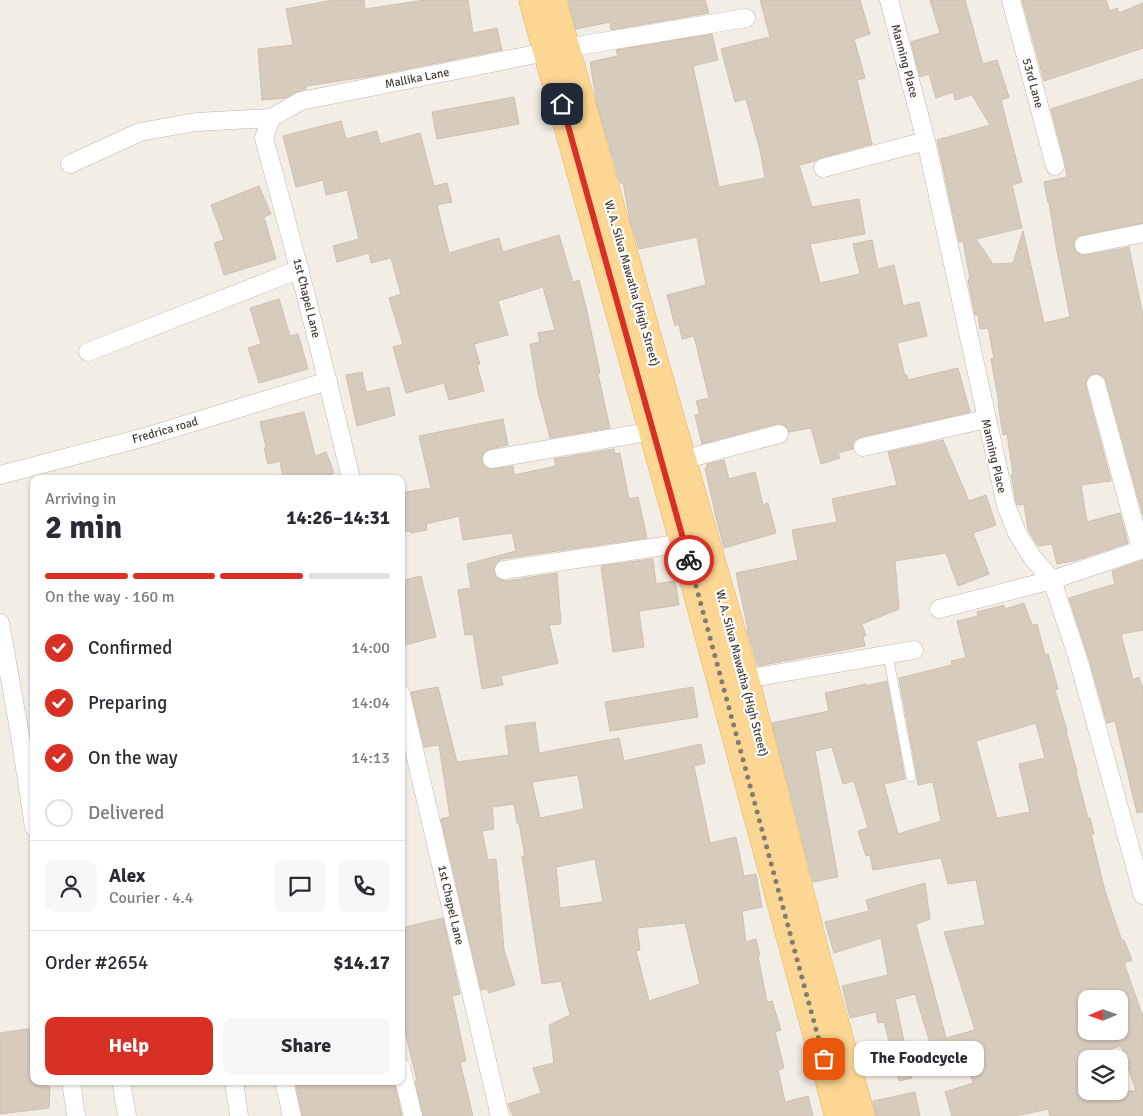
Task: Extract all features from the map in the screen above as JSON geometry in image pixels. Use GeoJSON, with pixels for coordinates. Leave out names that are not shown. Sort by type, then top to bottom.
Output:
{"type":"FeatureCollection","features":[{"type":"Feature","properties":{"kind":"main road","name":"W. A. Silva Mawatha (High Street)"},"geometry":{"type":"LineString","coordinates":[[533,0],[557,50]]}},
{"type":"Feature","properties":{"kind":"main road","name":"W. A. Silva Mawatha (High Street)"},"geometry":{"type":"LineString","coordinates":[[552,0],[557,50],[662,428],[684,543],[839,1116]]}},
{"type":"Feature","properties":{"kind":"main road","name":"W. A. Silva Mawatha (High Street)"},"geometry":{"type":"LineString","coordinates":[[662,428],[682,460],[745,679],[818,964],[862,1116]]}},
{"type":"Feature","properties":{"kind":"street","name":"Manning Place"},"geometry":{"type":"LineString","coordinates":[[889,0],[926,141],[1006,505],[1017,533],[1032,556],[1052,580],[1079,662],[1143,895]]}},
{"type":"Feature","properties":{"kind":"street","name":"53rd Lane"},"geometry":{"type":"LineString","coordinates":[[1011,0],[1055,166]]}},
{"type":"Feature","properties":{"kind":"street","name":"Mallika Lane"},"geometry":{"type":"LineString","coordinates":[[270,118],[301,101],[557,50],[746,18]]}},
{"type":"Feature","properties":{"kind":"street"},"geometry":{"type":"LineString","coordinates":[[70,164],[140,132],[196,122],[270,118]]}},
{"type":"Feature","properties":{"kind":"street","name":"1st Chapel Lane"},"geometry":{"type":"LineString","coordinates":[[270,118],[264,138],[300,270],[350,475]]}},
{"type":"Feature","properties":{"kind":"street"},"geometry":{"type":"LineString","coordinates":[[823,168],[926,141]]}},
{"type":"Feature","properties":{"kind":"street"},"geometry":{"type":"LineString","coordinates":[[1084,245],[1143,233]]}},
{"type":"Feature","properties":{"kind":"street"},"geometry":{"type":"LineString","coordinates":[[88,352],[300,270]]}},
{"type":"Feature","properties":{"kind":"street","name":"Fredrica road"},"geometry":{"type":"LineString","coordinates":[[0,475],[146,437],[328,381]]}},
{"type":"Feature","properties":{"kind":"street"},"geometry":{"type":"LineString","coordinates":[[939,609],[1052,580],[1142,549],[1096,384]]}},
{"type":"Feature","properties":{"kind":"street"},"geometry":{"type":"LineString","coordinates":[[863,447],[986,419]]}},
{"type":"Feature","properties":{"kind":"street"},"geometry":{"type":"LineString","coordinates":[[492,459],[662,428]]}},
{"type":"Feature","properties":{"kind":"street"},"geometry":{"type":"LineString","coordinates":[[682,460],[779,434]]}},
{"type":"Feature","properties":{"kind":"street"},"geometry":{"type":"LineString","coordinates":[[504,570],[684,543]]}},
{"type":"Feature","properties":{"kind":"street"},"geometry":{"type":"LineString","coordinates":[[0,623],[27,731],[30,772]]}},
{"type":"Feature","properties":{"kind":"street"},"geometry":{"type":"LineString","coordinates":[[745,679],[914,650]]}},
{"type":"Feature","properties":{"kind":"street","name":"1st Chapel Lane"},"geometry":{"type":"LineString","coordinates":[[405,711],[500,1116]]}},
{"type":"Feature","properties":{"kind":"street"},"geometry":{"type":"LineString","coordinates":[[405,1083],[413,1116]]}},
{"type":"Feature","properties":{"kind":"street"},"geometry":{"type":"LineString","coordinates":[[72,1085],[76,1116]]}},
{"type":"Feature","properties":{"kind":"street"},"geometry":{"type":"LineString","coordinates":[[122,1085],[127,1116]]}},
{"type":"Feature","properties":{"kind":"street"},"geometry":{"type":"LineString","coordinates":[[235,1085],[240,1116]]}},
{"type":"Feature","properties":{"kind":"street"},"geometry":{"type":"LineString","coordinates":[[285,1085],[292,1116]]}},
{"type":"Feature","properties":{"kind":"lane"},"geometry":{"type":"LineString","coordinates":[[888,655],[911,777]]}},
{"type":"Feature","properties":{"kind":"building"},"geometry":{"type":"Polygon","coordinates":[[[333,0],[364,0],[365,9],[425,0],[468,0],[473,33],[497,28],[502,50],[372,76],[306,86],[306,89],[286,98],[262,100],[258,49],[293,45],[286,9],[333,0]]]}},
{"type":"Feature","properties":{"kind":"building"},"geometry":{"type":"Polygon","coordinates":[[[568,0],[705,0],[709,13],[611,30],[610,22],[576,29],[568,0]]]}},
{"type":"Feature","properties":{"kind":"building"},"geometry":{"type":"Polygon","coordinates":[[[760,0],[860,0],[870,34],[854,39],[865,78],[857,80],[872,144],[799,165],[812,207],[859,199],[865,234],[810,244],[820,283],[860,274],[853,244],[872,240],[878,269],[894,265],[903,306],[919,302],[927,336],[897,343],[905,376],[907,375],[908,380],[958,368],[970,412],[861,437],[855,440],[853,449],[838,453],[840,458],[821,464],[811,428],[789,432],[786,426],[776,424],[702,444],[695,415],[700,414],[696,401],[709,398],[694,336],[682,339],[679,324],[675,326],[667,295],[706,285],[697,237],[639,249],[630,220],[623,183],[620,183],[596,100],[590,62],[618,56],[616,50],[712,34],[718,60],[693,66],[719,187],[765,178],[760,150],[746,99],[735,102],[721,49],[770,37],[760,0]]]}},
{"type":"Feature","properties":{"kind":"building"},"geometry":{"type":"Polygon","coordinates":[[[930,0],[965,0],[983,64],[997,60],[1009,97],[1001,100],[1022,182],[1012,185],[1022,228],[976,239],[993,264],[1013,263],[1023,231],[1044,323],[1070,317],[1044,182],[1067,177],[1051,109],[1143,79],[1143,223],[1082,235],[1077,237],[1074,247],[1076,252],[1086,255],[1129,247],[1143,316],[1143,516],[1106,381],[1099,374],[1093,374],[1086,381],[1086,387],[1111,481],[1081,485],[1087,522],[1120,513],[1128,543],[1077,560],[1057,564],[1052,544],[1038,546],[1028,530],[1024,504],[1017,505],[1016,502],[1007,434],[1003,435],[998,404],[991,359],[994,358],[988,328],[980,329],[978,315],[975,315],[963,241],[959,242],[937,140],[990,125],[972,95],[955,100],[953,92],[936,98],[929,74],[920,77],[911,42],[940,33],[930,0]]]}},
{"type":"Feature","properties":{"kind":"building"},"geometry":{"type":"Polygon","coordinates":[[[1022,0],[1106,0],[1110,11],[1117,8],[1119,13],[1143,3],[1143,48],[1044,81],[1022,0]]]}},
{"type":"Feature","properties":{"kind":"building"},"geometry":{"type":"Polygon","coordinates":[[[514,97],[519,124],[437,139],[432,112],[514,97]]]}},
{"type":"Feature","properties":{"kind":"building"},"geometry":{"type":"Polygon","coordinates":[[[341,121],[346,139],[377,131],[380,144],[420,133],[434,186],[447,183],[452,202],[437,205],[449,253],[499,238],[503,252],[559,235],[573,282],[579,280],[610,428],[550,438],[538,392],[530,344],[540,342],[538,333],[555,330],[543,287],[498,301],[508,335],[474,344],[480,364],[477,365],[484,391],[449,400],[444,383],[406,393],[393,347],[403,344],[389,298],[401,294],[391,258],[371,263],[369,253],[337,262],[333,246],[359,239],[347,190],[326,195],[323,180],[296,187],[283,136],[341,121]]]}},
{"type":"Feature","properties":{"kind":"building"},"geometry":{"type":"Polygon","coordinates":[[[259,186],[271,214],[264,217],[276,259],[224,275],[214,243],[224,240],[211,205],[259,186]]]}},
{"type":"Feature","properties":{"kind":"building"},"geometry":{"type":"Polygon","coordinates":[[[279,299],[290,336],[298,334],[308,369],[259,383],[248,348],[261,344],[250,308],[279,299]]]}},
{"type":"Feature","properties":{"kind":"building"},"geometry":{"type":"Polygon","coordinates":[[[362,372],[366,392],[389,387],[395,415],[357,426],[346,375],[362,372]]]}},
{"type":"Feature","properties":{"kind":"building"},"geometry":{"type":"Polygon","coordinates":[[[304,412],[315,456],[326,452],[334,473],[329,475],[282,475],[280,461],[268,464],[260,422],[304,412]]]}},
{"type":"Feature","properties":{"kind":"building"},"geometry":{"type":"Polygon","coordinates":[[[503,419],[508,445],[485,451],[482,460],[484,466],[489,469],[513,466],[514,475],[556,466],[554,459],[614,449],[615,454],[620,453],[629,499],[638,497],[647,538],[502,559],[494,567],[496,577],[506,581],[557,573],[561,624],[549,625],[558,663],[501,676],[503,685],[482,689],[473,634],[465,635],[458,590],[471,588],[467,564],[516,551],[512,533],[463,540],[459,516],[426,524],[427,530],[411,533],[410,531],[405,532],[405,492],[431,488],[419,436],[503,419]]]}},
{"type":"Feature","properties":{"kind":"building"},"geometry":{"type":"Polygon","coordinates":[[[943,440],[969,501],[986,495],[996,525],[973,533],[989,574],[958,586],[946,553],[895,561],[899,609],[862,624],[866,636],[863,636],[865,646],[758,666],[747,630],[736,573],[798,560],[792,530],[837,522],[832,499],[897,485],[888,452],[943,440]]]}},
{"type":"Feature","properties":{"kind":"building"},"geometry":{"type":"Polygon","coordinates":[[[724,460],[729,479],[755,472],[763,505],[768,503],[776,533],[724,548],[705,468],[707,468],[707,464],[724,460]]]}},
{"type":"Feature","properties":{"kind":"building"},"geometry":{"type":"Polygon","coordinates":[[[653,559],[656,584],[674,581],[679,605],[639,611],[644,647],[613,652],[601,566],[653,559]]]}},
{"type":"Feature","properties":{"kind":"building"},"geometry":{"type":"Polygon","coordinates":[[[1143,560],[1143,630],[1121,634],[1133,680],[1139,677],[1143,689],[1143,812],[1137,813],[1115,721],[1107,723],[1069,598],[1115,584],[1112,571],[1143,560]]]}},
{"type":"Feature","properties":{"kind":"building"},"geometry":{"type":"Polygon","coordinates":[[[421,576],[436,637],[405,645],[405,580],[421,576]]]}},
{"type":"Feature","properties":{"kind":"building"},"geometry":{"type":"Polygon","coordinates":[[[1024,603],[1032,625],[1037,624],[1045,655],[1048,654],[1058,689],[1055,690],[1088,818],[1090,818],[1094,834],[1091,834],[1105,891],[1122,941],[1124,940],[1132,960],[1124,963],[1143,1017],[1143,1116],[1050,1116],[1048,1109],[1016,1116],[952,1116],[945,1092],[973,1083],[964,1051],[935,1059],[915,994],[895,999],[912,1078],[899,1081],[884,1022],[878,1023],[876,1012],[850,1018],[842,986],[888,975],[881,938],[834,953],[825,922],[869,911],[866,900],[925,883],[930,919],[916,924],[946,1038],[975,1030],[944,932],[985,925],[976,880],[948,884],[941,858],[873,870],[870,855],[866,856],[858,831],[868,828],[854,781],[843,784],[832,747],[815,751],[838,877],[813,882],[772,723],[829,711],[825,693],[887,681],[905,779],[884,784],[898,834],[941,821],[933,782],[918,785],[899,678],[952,665],[951,661],[966,658],[957,621],[978,616],[977,612],[1004,605],[1005,609],[1024,603]],[[1036,723],[976,741],[997,818],[1030,812],[1019,764],[1045,758],[1036,723]]]}},
{"type":"Feature","properties":{"kind":"building"},"geometry":{"type":"Polygon","coordinates":[[[438,687],[457,762],[509,755],[505,726],[535,722],[539,753],[619,738],[624,761],[701,744],[705,763],[694,766],[710,843],[736,837],[744,876],[756,874],[762,907],[742,911],[746,942],[756,939],[767,1002],[772,1001],[781,1030],[775,1032],[784,1068],[778,1070],[785,1102],[808,1096],[813,1116],[513,1116],[508,1104],[541,1093],[533,1068],[554,1063],[549,1025],[570,1015],[561,981],[542,984],[522,856],[525,856],[514,804],[492,807],[494,829],[482,831],[488,860],[496,859],[504,950],[515,985],[489,993],[487,989],[481,990],[441,819],[450,817],[439,745],[424,747],[411,692],[438,687]],[[578,775],[532,782],[540,818],[584,809],[578,775]],[[595,859],[556,867],[560,908],[603,902],[595,859]],[[685,923],[637,928],[640,950],[636,951],[649,1001],[700,984],[685,923]]]}},
{"type":"Feature","properties":{"kind":"building"},"geometry":{"type":"Polygon","coordinates":[[[693,687],[698,717],[610,731],[605,702],[693,687]]]}},
{"type":"Feature","properties":{"kind":"building"},"geometry":{"type":"Polygon","coordinates":[[[443,918],[460,994],[452,996],[466,1061],[460,1062],[473,1116],[423,1116],[405,1032],[405,927],[443,918]]]}},
{"type":"Feature","properties":{"kind":"building"},"geometry":{"type":"Polygon","coordinates":[[[30,1029],[30,1085],[47,1085],[47,1087],[50,1087],[49,1108],[0,1114],[0,1033],[30,1029]]]}},
{"type":"Feature","properties":{"kind":"building"},"geometry":{"type":"Polygon","coordinates":[[[296,1085],[395,1085],[402,1116],[302,1116],[296,1085]]]}},
{"type":"Feature","properties":{"kind":"building"},"geometry":{"type":"Polygon","coordinates":[[[915,1092],[920,1116],[876,1116],[873,1101],[915,1092]]]}},
{"type":"Feature","properties":{"kind":"way so far"},"geometry":{"type":"LineString","coordinates":[[689,560],[824,1059]]}},
{"type":"Feature","properties":{"kind":"place","name":"The Foodcycle"},"geometry":{"type":"Point","coordinates":[824,1059]}},
{"type":"Feature","properties":{"kind":"route"},"geometry":{"type":"LineString","coordinates":[[562,104],[689,560]]}}]}
